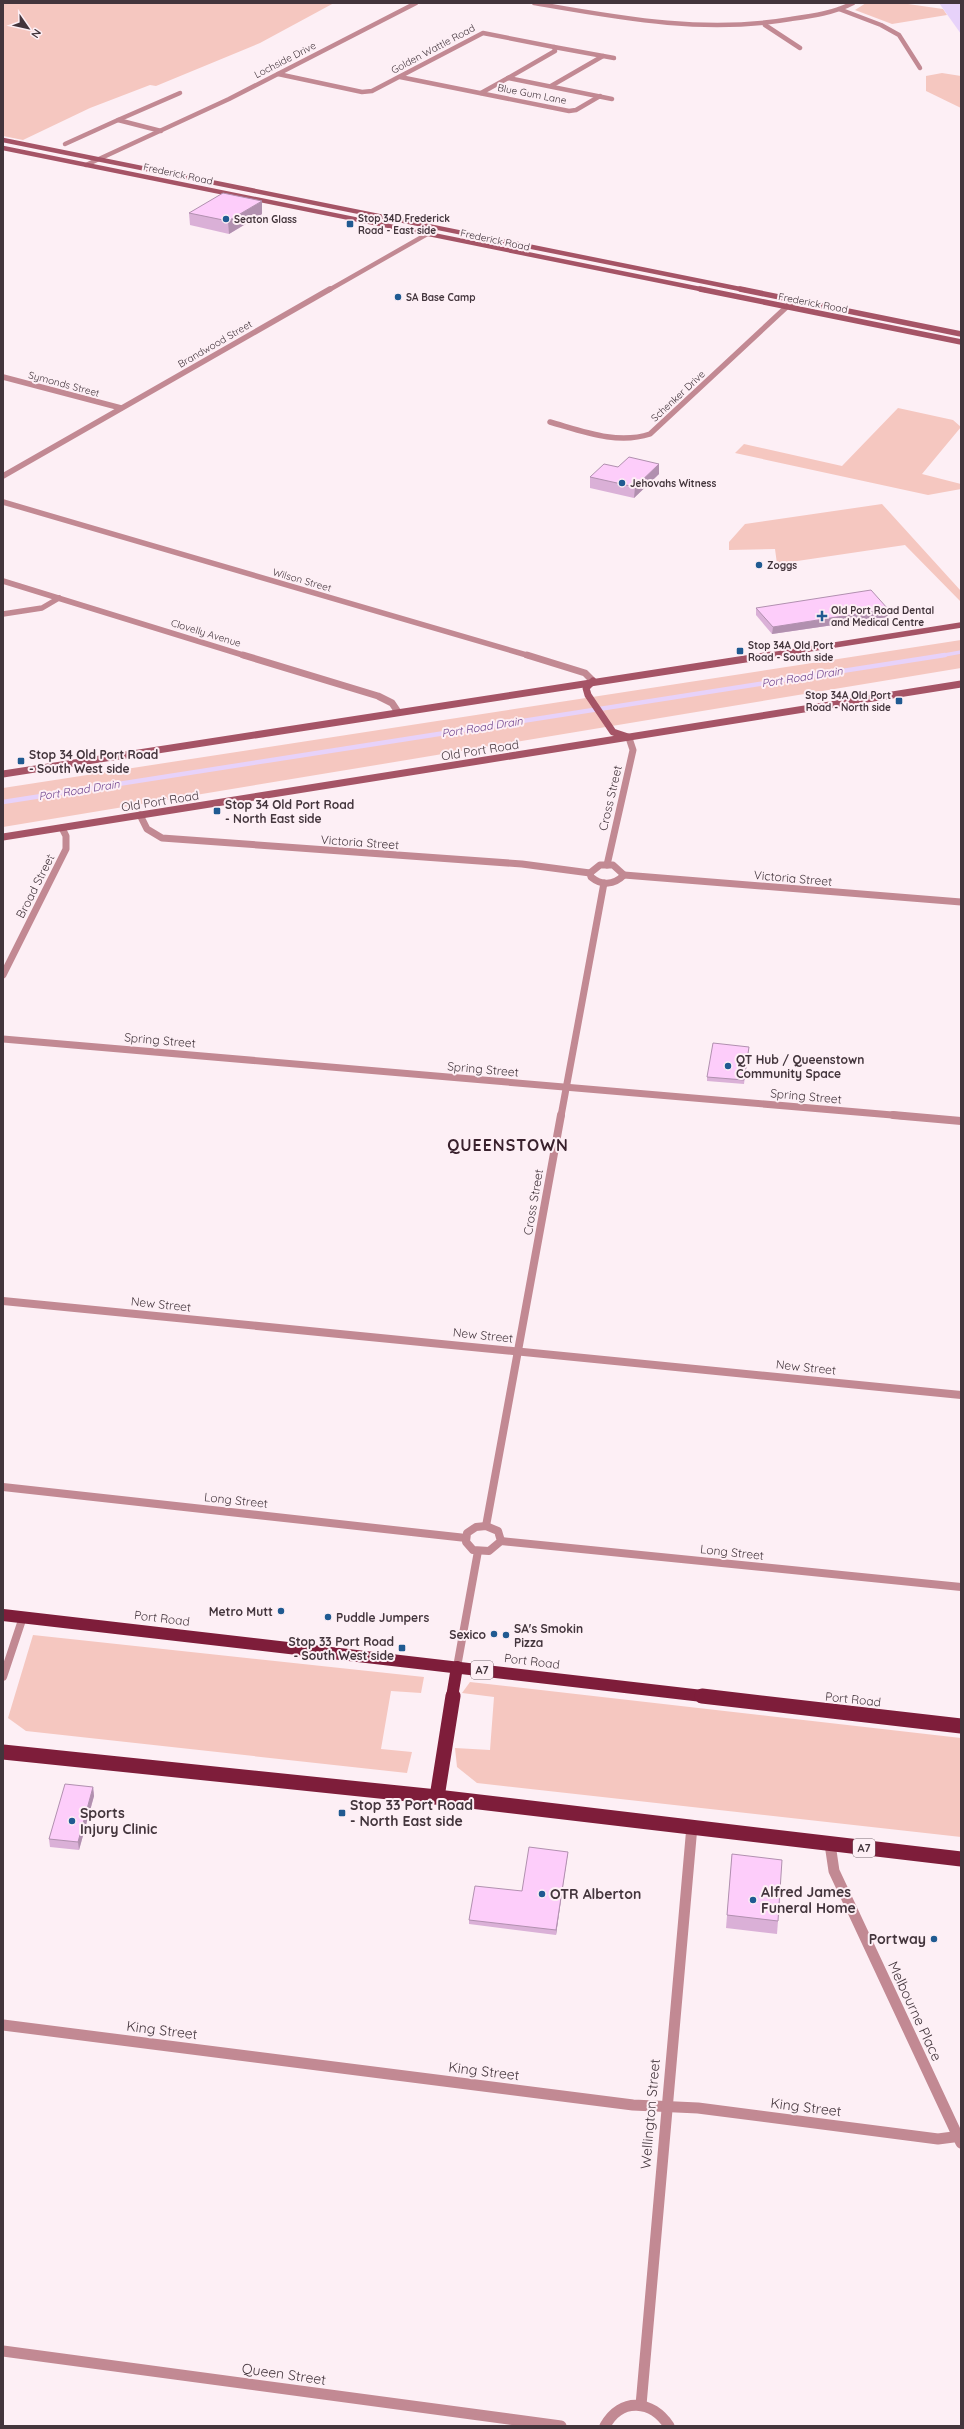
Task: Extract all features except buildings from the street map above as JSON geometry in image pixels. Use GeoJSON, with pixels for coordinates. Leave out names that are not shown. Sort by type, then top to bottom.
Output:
{"type":"FeatureCollection","features":[{"type":"Feature","properties":{"kind":"highway","name":"Port Road"},"geometry":{"type":"LineString","coordinates":[[3,1615],[961,1726]]}},
{"type":"Feature","properties":{"kind":"highway"},"geometry":{"type":"LineString","coordinates":[[437,1797],[457,1667]]}},
{"type":"Feature","properties":{"kind":"highway","name":"A7"},"geometry":{"type":"LineString","coordinates":[[3,1752],[437,1797],[961,1859]]}},
{"type":"Feature","properties":{"kind":"main road","name":"Frederick Road"},"geometry":{"type":"LineString","coordinates":[[3,140],[436,229],[961,334]]}},
{"type":"Feature","properties":{"kind":"main road","name":"Frederick Road"},"geometry":{"type":"LineString","coordinates":[[3,148],[426,235],[961,342]]}},
{"type":"Feature","properties":{"kind":"main road"},"geometry":{"type":"LineString","coordinates":[[3,774],[593,681],[961,625]]}},
{"type":"Feature","properties":{"kind":"main road"},"geometry":{"type":"LineString","coordinates":[[593,681],[586,688],[588,695],[611,729],[629,738]]}},
{"type":"Feature","properties":{"kind":"main road","name":"Old Port Road"},"geometry":{"type":"LineString","coordinates":[[3,837],[961,684]]}},
{"type":"Feature","properties":{"kind":"street","name":"Lochside Drive"},"geometry":{"type":"LineString","coordinates":[[86,165],[278,74],[416,3]]}},
{"type":"Feature","properties":{"kind":"street"},"geometry":{"type":"LineString","coordinates":[[534,3],[657,24],[692,27],[765,25],[839,9],[853,3]]}},
{"type":"Feature","properties":{"kind":"street"},"geometry":{"type":"LineString","coordinates":[[839,9],[881,25],[899,35],[920,68]]}},
{"type":"Feature","properties":{"kind":"street"},"geometry":{"type":"LineString","coordinates":[[765,25],[800,48]]}},
{"type":"Feature","properties":{"kind":"street","name":"Golden Wattle Road"},"geometry":{"type":"LineString","coordinates":[[278,74],[362,92],[372,91],[483,33],[614,58]]}},
{"type":"Feature","properties":{"kind":"street"},"geometry":{"type":"LineString","coordinates":[[508,78],[555,51],[554,47]]}},
{"type":"Feature","properties":{"kind":"street"},"geometry":{"type":"LineString","coordinates":[[551,86],[603,56]]}},
{"type":"Feature","properties":{"kind":"street","name":"Blue Gum Lane"},"geometry":{"type":"LineString","coordinates":[[400,77],[569,111],[576,110],[600,96]]}},
{"type":"Feature","properties":{"kind":"street"},"geometry":{"type":"LineString","coordinates":[[508,78],[612,98]]}},
{"type":"Feature","properties":{"kind":"street","name":"Blue Gum Lane"},"geometry":{"type":"LineString","coordinates":[[481,93],[508,78]]}},
{"type":"Feature","properties":{"kind":"street"},"geometry":{"type":"LineString","coordinates":[[65,144],[180,93]]}},
{"type":"Feature","properties":{"kind":"street"},"geometry":{"type":"LineString","coordinates":[[118,120],[160,131]]}},
{"type":"Feature","properties":{"kind":"street","name":"Brandwood Street"},"geometry":{"type":"LineString","coordinates":[[3,476],[436,229]]}},
{"type":"Feature","properties":{"kind":"street","name":"Schenker Drive"},"geometry":{"type":"LineString","coordinates":[[550,422],[624,439],[640,439],[650,434],[793,301]]}},
{"type":"Feature","properties":{"kind":"street","name":"Symonds Street"},"geometry":{"type":"LineString","coordinates":[[3,377],[121,408]]}},
{"type":"Feature","properties":{"kind":"street","name":"Wilson Street"},"geometry":{"type":"LineString","coordinates":[[3,502],[566,666],[585,673],[593,681]]}},
{"type":"Feature","properties":{"kind":"street","name":"Clovelly Avenue"},"geometry":{"type":"LineString","coordinates":[[3,581],[378,696],[392,704],[398,712]]}},
{"type":"Feature","properties":{"kind":"street"},"geometry":{"type":"LineString","coordinates":[[3,614],[42,608],[59,598]]}},
{"type":"Feature","properties":{"kind":"street","name":"Cross Street"},"geometry":{"type":"LineString","coordinates":[[607,865],[633,750],[629,738]]}},
{"type":"Feature","properties":{"kind":"street","name":"Victoria Street"},"geometry":{"type":"LineString","coordinates":[[140,815],[147,829],[162,838],[522,864],[590,873]]}},
{"type":"Feature","properties":{"kind":"street","name":"Broad Street"},"geometry":{"type":"LineString","coordinates":[[3,975],[66,849],[66,836],[62,828]]}},
{"type":"Feature","properties":{"kind":"street"},"geometry":{"type":"LineString","coordinates":[[607,865],[621,869],[624,875],[617,882],[604,883],[594,880],[590,873],[595,867],[607,865]]}},
{"type":"Feature","properties":{"kind":"street","name":"Victoria Street"},"geometry":{"type":"LineString","coordinates":[[624,875],[961,902]]}},
{"type":"Feature","properties":{"kind":"street","name":"Cross Street"},"geometry":{"type":"LineString","coordinates":[[486,1526],[604,883]]}},
{"type":"Feature","properties":{"kind":"street","name":"Spring Street"},"geometry":{"type":"LineString","coordinates":[[3,1039],[961,1121]]}},
{"type":"Feature","properties":{"kind":"street","name":"New Street"},"geometry":{"type":"LineString","coordinates":[[3,1301],[961,1395]]}},
{"type":"Feature","properties":{"kind":"street","name":"Long Street"},"geometry":{"type":"LineString","coordinates":[[3,1486],[466,1538]]}},
{"type":"Feature","properties":{"kind":"street"},"geometry":{"type":"LineString","coordinates":[[486,1526],[498,1532],[500,1541],[495,1548],[478,1551],[468,1546],[466,1538],[471,1530],[486,1526]]}},
{"type":"Feature","properties":{"kind":"street","name":"Long Street"},"geometry":{"type":"LineString","coordinates":[[500,1541],[961,1587]]}},
{"type":"Feature","properties":{"kind":"street"},"geometry":{"type":"LineString","coordinates":[[457,1667],[478,1551]]}},
{"type":"Feature","properties":{"kind":"street"},"geometry":{"type":"LineString","coordinates":[[3,1677],[23,1617]]}},
{"type":"Feature","properties":{"kind":"street","name":"Wellington Street"},"geometry":{"type":"LineString","coordinates":[[641,2405],[666,2107],[692,1826]]}},
{"type":"Feature","properties":{"kind":"street","name":"Melbourne Place"},"geometry":{"type":"LineString","coordinates":[[830,1844],[834,1871],[960,2138]]}},
{"type":"Feature","properties":{"kind":"street","name":"King Street"},"geometry":{"type":"LineString","coordinates":[[3,2025],[617,2103],[698,2108],[938,2139],[960,2138]]}},
{"type":"Feature","properties":{"kind":"street","name":"Queen Street"},"geometry":{"type":"LineString","coordinates":[[3,2351],[561,2426]]}},
{"type":"Feature","properties":{"kind":"street"},"geometry":{"type":"LineString","coordinates":[[606,2426],[613,2414],[621,2408],[641,2405],[660,2414],[668,2426]]}},
{"type":"Feature","properties":{"kind":"shaded area"},"geometry":{"type":"Polygon","coordinates":[[[3,3],[334,3],[260,43],[156,86],[150,85],[90,108],[23,140],[3,136],[3,3]]]}},
{"type":"Feature","properties":{"kind":"shaded area"},"geometry":{"type":"Polygon","coordinates":[[[866,3],[901,3],[943,9],[947,15],[892,24],[855,10],[866,3]]]}},
{"type":"Feature","properties":{"kind":"shaded area"},"geometry":{"type":"Polygon","coordinates":[[[939,3],[961,3],[961,34],[939,3]]]}},
{"type":"Feature","properties":{"kind":"shaded area"},"geometry":{"type":"Polygon","coordinates":[[[942,73],[961,76],[961,108],[926,91],[926,76],[942,73]]]}},
{"type":"Feature","properties":{"kind":"shaded area"},"geometry":{"type":"Polygon","coordinates":[[[898,408],[953,420],[961,427],[922,474],[961,484],[961,489],[928,495],[735,453],[744,444],[842,466],[898,408]]]}},
{"type":"Feature","properties":{"kind":"shaded area"},"geometry":{"type":"Polygon","coordinates":[[[882,504],[961,591],[961,602],[905,545],[777,564],[775,549],[729,550],[729,542],[745,524],[882,504]]]}},
{"type":"Feature","properties":{"kind":"shaded area"},"geometry":{"type":"Polygon","coordinates":[[[961,640],[961,668],[3,827],[3,788],[961,640]]]}},
{"type":"Feature","properties":{"kind":"shaded area"},"geometry":{"type":"Polygon","coordinates":[[[33,1635],[424,1677],[421,1693],[391,1691],[381,1749],[412,1752],[407,1773],[26,1731],[8,1718],[33,1635]]]}},
{"type":"Feature","properties":{"kind":"shaded area"},"geometry":{"type":"Polygon","coordinates":[[[470,1682],[961,1738],[961,1837],[477,1783],[457,1767],[455,1748],[490,1750],[494,1697],[462,1693],[470,1682]]]}},
{"type":"Feature","properties":{"kind":"waterway","name":"Port Road Drain"},"geometry":{"type":"LineString","coordinates":[[941,656],[961,652]]}},
{"type":"Feature","properties":{"kind":"waterway","name":"Port Road Drain"},"geometry":{"type":"LineString","coordinates":[[3,802],[941,656]]}},
{"type":"Feature","properties":{"kind":"place","name":"Seaton Glass"},"geometry":{"type":"Point","coordinates":[226,219]}},
{"type":"Feature","properties":{"kind":"place","name":"Stop 34D Frederick Road - East side"},"geometry":{"type":"Point","coordinates":[350,224]}},
{"type":"Feature","properties":{"kind":"place","name":"SA Base Camp"},"geometry":{"type":"Point","coordinates":[398,297]}},
{"type":"Feature","properties":{"kind":"place","name":"Jehovahs Witness"},"geometry":{"type":"Point","coordinates":[622,483]}},
{"type":"Feature","properties":{"kind":"place","name":"Zoggs"},"geometry":{"type":"Point","coordinates":[759,565]}},
{"type":"Feature","properties":{"kind":"place","name":"Old Port Road Dental and Medical Centre"},"geometry":{"type":"Point","coordinates":[822,616]}},
{"type":"Feature","properties":{"kind":"place","name":"Stop 34A Old Port Road - South side"},"geometry":{"type":"Point","coordinates":[740,651]}},
{"type":"Feature","properties":{"kind":"place","name":"Stop 34A Old Port Road - North side"},"geometry":{"type":"Point","coordinates":[899,701]}},
{"type":"Feature","properties":{"kind":"place","name":"Stop 34 Old Port Road - South West side"},"geometry":{"type":"Point","coordinates":[21,761]}},
{"type":"Feature","properties":{"kind":"place","name":"Stop 34 Old Port Road - North East side"},"geometry":{"type":"Point","coordinates":[217,811]}},
{"type":"Feature","properties":{"kind":"place","name":"QT Hub / Queenstown Community Space"},"geometry":{"type":"Point","coordinates":[728,1066]}},
{"type":"Feature","properties":{"kind":"place","name":"Metro Mutt"},"geometry":{"type":"Point","coordinates":[281,1611]}},
{"type":"Feature","properties":{"kind":"place","name":"Puddle Jumpers"},"geometry":{"type":"Point","coordinates":[328,1617]}},
{"type":"Feature","properties":{"kind":"place","name":"Sexico"},"geometry":{"type":"Point","coordinates":[494,1634]}},
{"type":"Feature","properties":{"kind":"place","name":"SA's Smokin Pizza"},"geometry":{"type":"Point","coordinates":[506,1635]}},
{"type":"Feature","properties":{"kind":"place","name":"Stop 33 Port Road - South West side"},"geometry":{"type":"Point","coordinates":[402,1648]}},
{"type":"Feature","properties":{"kind":"place","name":"Stop 33 Port Road - North East side"},"geometry":{"type":"Point","coordinates":[342,1813]}},
{"type":"Feature","properties":{"kind":"place","name":"Sports Injury Clinic"},"geometry":{"type":"Point","coordinates":[72,1821]}},
{"type":"Feature","properties":{"kind":"place","name":"OTR Alberton"},"geometry":{"type":"Point","coordinates":[542,1894]}},
{"type":"Feature","properties":{"kind":"place","name":"Alfred James Funeral Home"},"geometry":{"type":"Point","coordinates":[753,1900]}},
{"type":"Feature","properties":{"kind":"place","name":"Portway"},"geometry":{"type":"Point","coordinates":[934,1939]}},
{"type":"Feature","properties":{"kind":"district","name":"QUEENSTOWN"},"geometry":{"type":"Point","coordinates":[508,1145]}}]}
